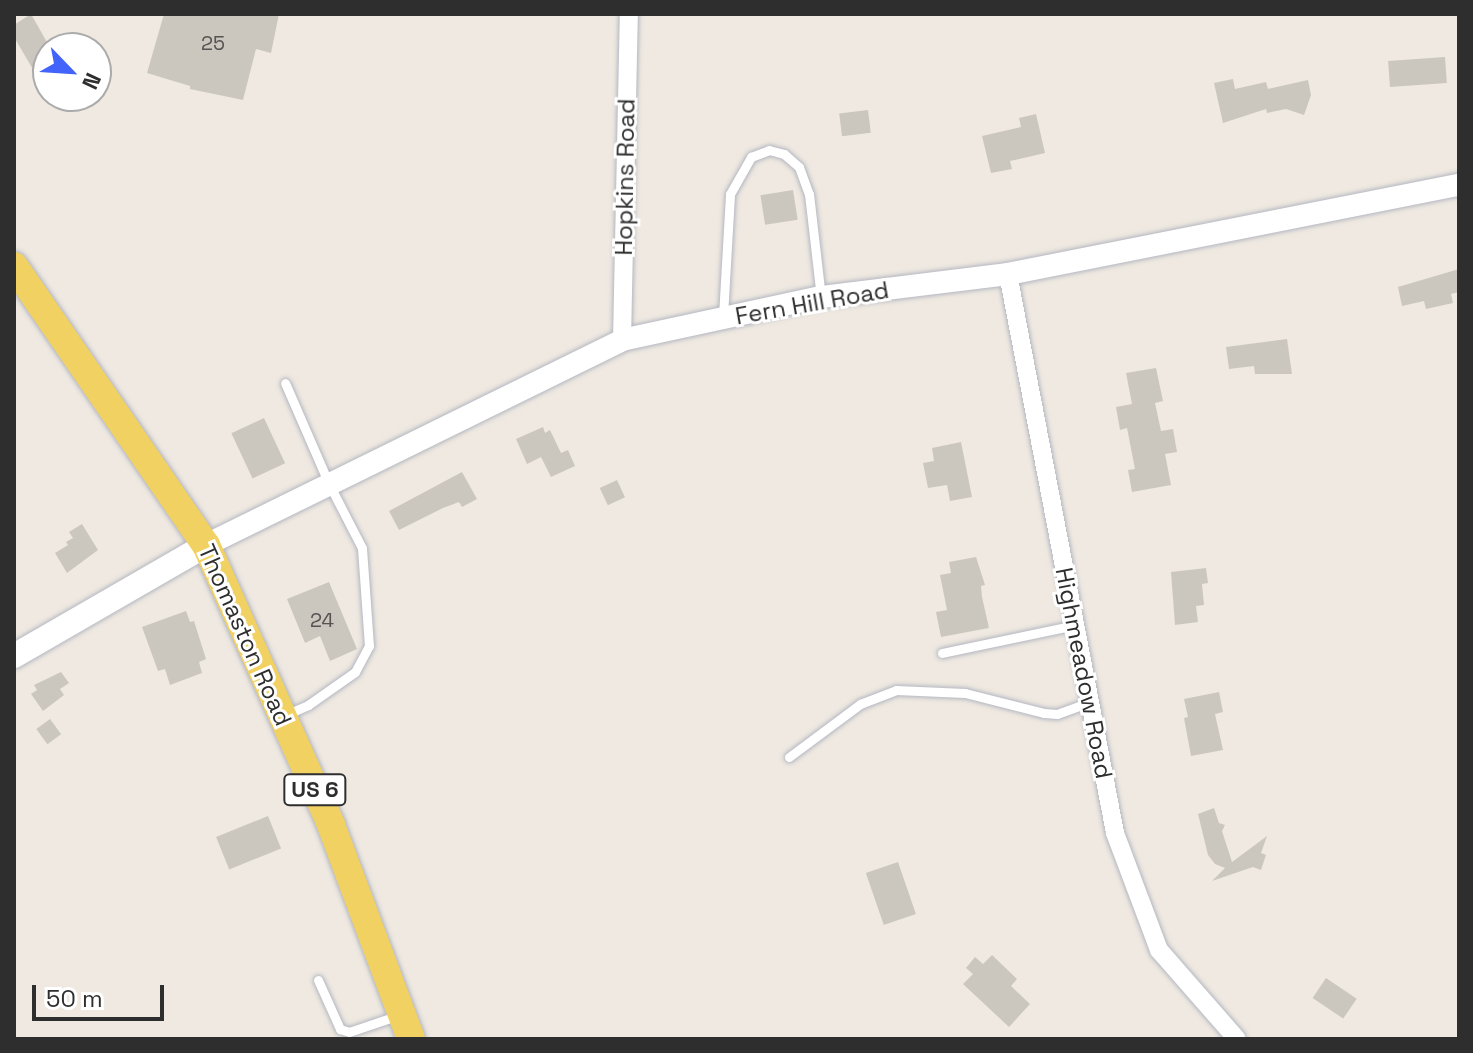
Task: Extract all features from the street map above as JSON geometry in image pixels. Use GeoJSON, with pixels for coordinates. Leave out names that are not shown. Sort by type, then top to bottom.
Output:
{"type":"FeatureCollection","features":[{"type":"Feature","properties":{"kind":"main road","name":"Thomaston Road"},"geometry":{"type":"LineString","coordinates":[[14,266],[206,545],[331,825],[407,1026]]}},
{"type":"Feature","properties":{"kind":"main road"},"geometry":{"type":"LineString","coordinates":[[14,656],[206,545]]}},
{"type":"Feature","properties":{"kind":"street","name":"Hopkins Road"},"geometry":{"type":"LineString","coordinates":[[622,340],[629,14]]}},
{"type":"Feature","properties":{"kind":"street","name":"Fern Hill Road"},"geometry":{"type":"LineString","coordinates":[[206,545],[622,340],[821,297],[1008,274],[1459,185]]}},
{"type":"Feature","properties":{"kind":"street","name":"Highmeadow Road"},"geometry":{"type":"LineString","coordinates":[[1008,274],[1115,833],[1159,950],[1237,1039]]}},
{"type":"Feature","properties":{"kind":"lane"},"geometry":{"type":"LineString","coordinates":[[723,318],[730,194],[751,157],[769,150],[784,154],[799,167],[809,194],[821,297]]}},
{"type":"Feature","properties":{"kind":"lane"},"geometry":{"type":"LineString","coordinates":[[282,716],[308,705],[355,672],[369,646],[362,548],[329,484],[285,383]]}},
{"type":"Feature","properties":{"kind":"lane"},"geometry":{"type":"LineString","coordinates":[[942,653],[1075,625]]}},
{"type":"Feature","properties":{"kind":"lane"},"geometry":{"type":"LineString","coordinates":[[789,757],[860,704],[896,690],[965,693],[1057,714],[1090,702]]}},
{"type":"Feature","properties":{"kind":"lane"},"geometry":{"type":"LineString","coordinates":[[318,980],[340,1029],[349,1032],[407,1026]]}},
{"type":"Feature","properties":{"kind":"building"},"geometry":{"type":"Polygon","coordinates":[[[31,14],[41,32],[32,32],[32,68],[14,37],[14,25],[31,14]]]}},
{"type":"Feature","properties":{"kind":"building"},"geometry":{"type":"Polygon","coordinates":[[[164,14],[279,14],[271,53],[256,49],[243,100],[190,89],[190,86],[147,73],[164,14]]]}},
{"type":"Feature","properties":{"kind":"building"},"geometry":{"type":"Polygon","coordinates":[[[1445,57],[1447,83],[1390,87],[1388,61],[1445,57]]]}},
{"type":"Feature","properties":{"kind":"building"},"geometry":{"type":"Polygon","coordinates":[[[1233,79],[1235,89],[1266,82],[1268,89],[1308,80],[1311,95],[1304,115],[1286,109],[1267,113],[1266,109],[1223,123],[1214,83],[1233,79]]]}},
{"type":"Feature","properties":{"kind":"building"},"geometry":{"type":"Polygon","coordinates":[[[868,110],[871,133],[842,136],[839,114],[868,110]]]}},
{"type":"Feature","properties":{"kind":"building"},"geometry":{"type":"Polygon","coordinates":[[[1036,114],[1045,153],[1010,161],[1012,169],[991,173],[982,136],[1021,127],[1019,118],[1036,114]]]}},
{"type":"Feature","properties":{"kind":"building"},"geometry":{"type":"Polygon","coordinates":[[[793,190],[798,220],[765,225],[760,195],[793,190]]]}},
{"type":"Feature","properties":{"kind":"building"},"geometry":{"type":"Polygon","coordinates":[[[1459,269],[1459,292],[1451,294],[1453,303],[1426,309],[1424,301],[1402,306],[1398,287],[1459,269]]]}},
{"type":"Feature","properties":{"kind":"building"},"geometry":{"type":"Polygon","coordinates":[[[1287,339],[1292,374],[1255,374],[1254,366],[1229,369],[1226,347],[1287,339]]]}},
{"type":"Feature","properties":{"kind":"building"},"geometry":{"type":"Polygon","coordinates":[[[1156,368],[1163,401],[1155,403],[1161,431],[1173,429],[1177,452],[1165,454],[1171,485],[1132,492],[1128,470],[1135,469],[1127,428],[1120,430],[1116,407],[1132,404],[1126,373],[1156,368]]]}},
{"type":"Feature","properties":{"kind":"building"},"geometry":{"type":"Polygon","coordinates":[[[264,418],[285,463],[253,479],[231,433],[264,418]]]}},
{"type":"Feature","properties":{"kind":"building"},"geometry":{"type":"Polygon","coordinates":[[[543,427],[545,433],[550,430],[561,453],[568,450],[575,466],[551,477],[541,457],[527,464],[516,439],[543,427]]]}},
{"type":"Feature","properties":{"kind":"building"},"geometry":{"type":"Polygon","coordinates":[[[961,442],[972,497],[950,501],[947,485],[928,488],[923,463],[934,461],[932,448],[961,442]]]}},
{"type":"Feature","properties":{"kind":"building"},"geometry":{"type":"Polygon","coordinates":[[[462,472],[477,499],[462,507],[459,502],[443,508],[399,530],[389,511],[462,472]]]}},
{"type":"Feature","properties":{"kind":"building"},"geometry":{"type":"Polygon","coordinates":[[[617,480],[625,497],[608,505],[600,488],[617,480]]]}},
{"type":"Feature","properties":{"kind":"building"},"geometry":{"type":"Polygon","coordinates":[[[82,524],[98,550],[67,573],[55,553],[73,538],[69,532],[82,524]]]}},
{"type":"Feature","properties":{"kind":"building"},"geometry":{"type":"Polygon","coordinates":[[[976,557],[985,585],[981,586],[982,597],[989,628],[941,637],[936,612],[947,610],[940,575],[951,573],[949,562],[976,557]]]}},
{"type":"Feature","properties":{"kind":"building"},"geometry":{"type":"Polygon","coordinates":[[[1206,568],[1208,583],[1202,584],[1204,605],[1196,606],[1198,622],[1175,625],[1171,572],[1206,568]]]}},
{"type":"Feature","properties":{"kind":"building"},"geometry":{"type":"Polygon","coordinates":[[[329,582],[357,649],[330,661],[320,636],[305,643],[287,599],[329,582]]]}},
{"type":"Feature","properties":{"kind":"building"},"geometry":{"type":"Polygon","coordinates":[[[186,611],[190,622],[194,621],[206,659],[199,662],[202,673],[170,685],[165,669],[158,671],[142,627],[186,611]]]}},
{"type":"Feature","properties":{"kind":"building"},"geometry":{"type":"Polygon","coordinates":[[[61,672],[69,683],[60,689],[64,695],[43,711],[31,694],[37,690],[34,685],[61,672]]]}},
{"type":"Feature","properties":{"kind":"building"},"geometry":{"type":"Polygon","coordinates":[[[1219,692],[1223,712],[1215,714],[1223,750],[1191,756],[1184,699],[1219,692]]]}},
{"type":"Feature","properties":{"kind":"building"},"geometry":{"type":"Polygon","coordinates":[[[50,719],[61,734],[47,744],[36,729],[50,719]]]}},
{"type":"Feature","properties":{"kind":"building"},"geometry":{"type":"Polygon","coordinates":[[[1214,808],[1219,823],[1225,825],[1222,831],[1232,862],[1267,836],[1261,853],[1266,855],[1261,870],[1253,867],[1212,881],[1225,868],[1215,864],[1208,855],[1198,814],[1214,808]]]}},
{"type":"Feature","properties":{"kind":"building"},"geometry":{"type":"Polygon","coordinates":[[[268,816],[281,848],[229,869],[216,837],[268,816]]]}},
{"type":"Feature","properties":{"kind":"building"},"geometry":{"type":"Polygon","coordinates":[[[898,862],[916,914],[884,925],[866,873],[898,862]]]}},
{"type":"Feature","properties":{"kind":"building"},"geometry":{"type":"Polygon","coordinates":[[[992,955],[1017,979],[1011,986],[1030,1004],[1009,1027],[963,984],[973,974],[966,968],[975,957],[983,964],[992,955]]]}},
{"type":"Feature","properties":{"kind":"building"},"geometry":{"type":"Polygon","coordinates":[[[1326,978],[1357,999],[1343,1019],[1313,998],[1326,978]]]}}]}
